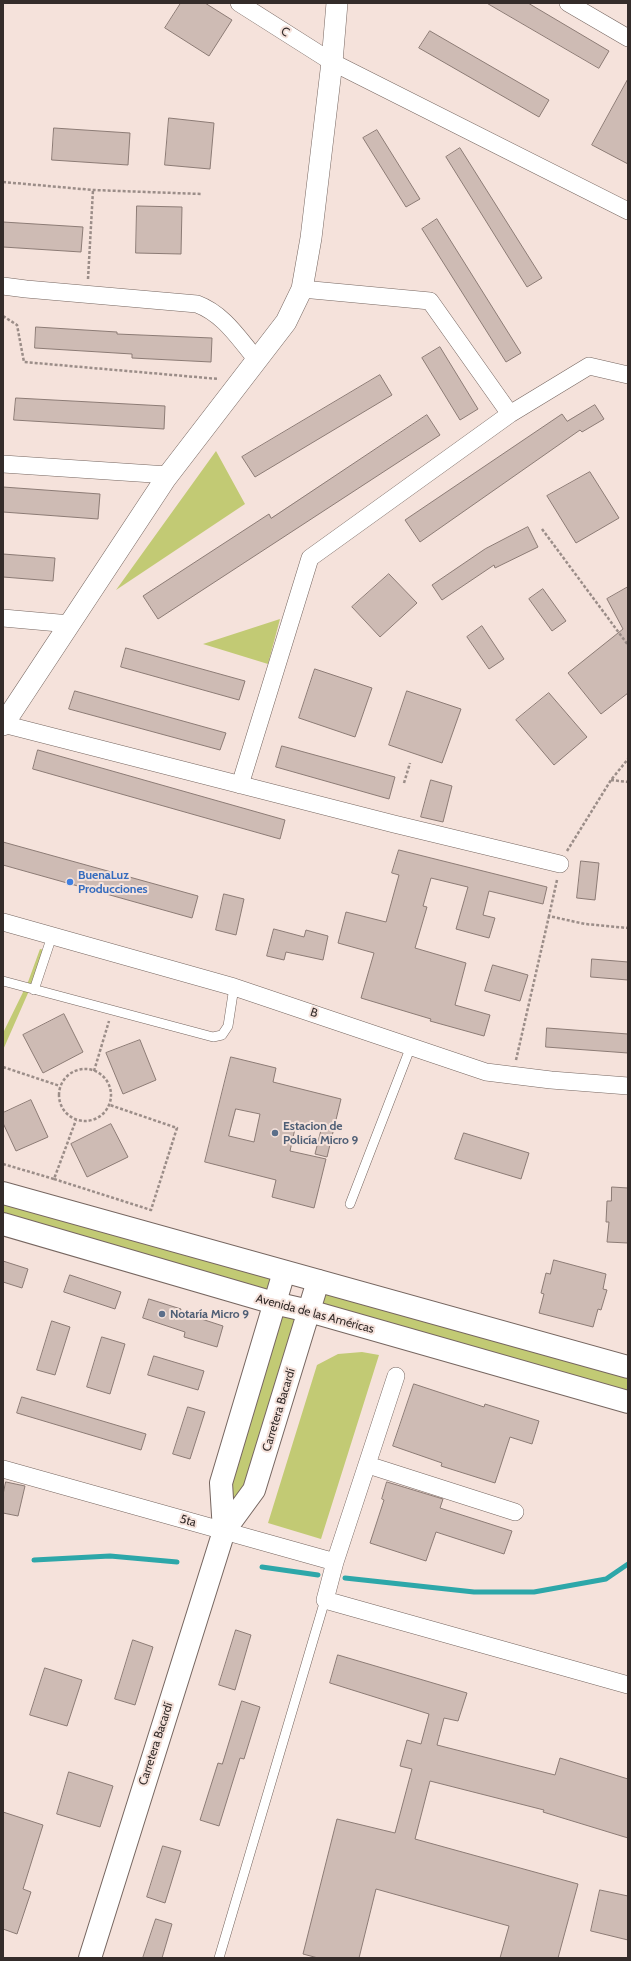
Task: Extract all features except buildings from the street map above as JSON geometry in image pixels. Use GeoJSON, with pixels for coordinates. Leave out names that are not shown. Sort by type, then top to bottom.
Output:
{"type":"FeatureCollection","features":[{"type":"Feature","properties":{"kind":"main road"},"geometry":{"type":"LineString","coordinates":[[3,1193],[628,1367]]}},
{"type":"Feature","properties":{"kind":"main road","name":"Avenida de las Américas"},"geometry":{"type":"LineString","coordinates":[[3,1224],[274,1303],[309,1311],[628,1402]]}},
{"type":"Feature","properties":{"kind":"main road","name":"Carretera Bacardí"},"geometry":{"type":"LineString","coordinates":[[224,1531],[221,1484],[284,1272]]}},
{"type":"Feature","properties":{"kind":"main road","name":"Carretera Bacardí"},"geometry":{"type":"LineString","coordinates":[[90,1958],[224,1531],[254,1490],[318,1281]]}},
{"type":"Feature","properties":{"kind":"street","name":"C"},"geometry":{"type":"LineString","coordinates":[[239,3],[332,62],[628,211]]}},
{"type":"Feature","properties":{"kind":"street"},"geometry":{"type":"LineString","coordinates":[[337,3],[332,62],[311,238],[302,289],[286,322],[168,475],[3,724],[240,785],[560,864]]}},
{"type":"Feature","properties":{"kind":"street"},"geometry":{"type":"LineString","coordinates":[[568,3],[628,38]]}},
{"type":"Feature","properties":{"kind":"street"},"geometry":{"type":"LineString","coordinates":[[3,286],[191,302],[202,305],[224,320],[257,360]]}},
{"type":"Feature","properties":{"kind":"street"},"geometry":{"type":"LineString","coordinates":[[302,289],[430,301],[510,414]]}},
{"type":"Feature","properties":{"kind":"street"},"geometry":{"type":"LineString","coordinates":[[240,785],[310,558],[510,414],[589,366],[628,375]]}},
{"type":"Feature","properties":{"kind":"street"},"geometry":{"type":"LineString","coordinates":[[3,464],[168,475]]}},
{"type":"Feature","properties":{"kind":"street"},"geometry":{"type":"LineString","coordinates":[[3,618],[70,624]]}},
{"type":"Feature","properties":{"kind":"street","name":"B"},"geometry":{"type":"LineString","coordinates":[[3,922],[234,987],[486,1072],[513,1076],[628,1086]]}},
{"type":"Feature","properties":{"kind":"street"},"geometry":{"type":"LineString","coordinates":[[396,1376],[335,1562],[325,1600],[628,1685]]}},
{"type":"Feature","properties":{"kind":"street"},"geometry":{"type":"LineString","coordinates":[[368,1465],[515,1512]]}},
{"type":"Feature","properties":{"kind":"street","name":"5ta"},"geometry":{"type":"LineString","coordinates":[[3,1469],[335,1562]]}},
{"type":"Feature","properties":{"kind":"lane"},"geometry":{"type":"LineString","coordinates":[[34,990],[52,936]]}},
{"type":"Feature","properties":{"kind":"lane"},"geometry":{"type":"LineString","coordinates":[[3,982],[213,1037],[222,1035],[228,1026],[234,987]]}},
{"type":"Feature","properties":{"kind":"lane"},"geometry":{"type":"LineString","coordinates":[[350,1204],[411,1046]]}},
{"type":"Feature","properties":{"kind":"lane"},"geometry":{"type":"LineString","coordinates":[[219,1958],[325,1600]]}},
{"type":"Feature","properties":{"kind":"path"},"geometry":{"type":"LineString","coordinates":[[3,182],[93,190],[201,194]]}},
{"type":"Feature","properties":{"kind":"path"},"geometry":{"type":"LineString","coordinates":[[87,294],[93,190]]}},
{"type":"Feature","properties":{"kind":"path"},"geometry":{"type":"LineString","coordinates":[[3,316],[17,325],[24,362],[240,381]]}},
{"type":"Feature","properties":{"kind":"path"},"geometry":{"type":"LineString","coordinates":[[542,529],[628,645]]}},
{"type":"Feature","properties":{"kind":"path"},"geometry":{"type":"LineString","coordinates":[[513,1076],[560,864],[611,780],[628,760]]}},
{"type":"Feature","properties":{"kind":"path"},"geometry":{"type":"LineString","coordinates":[[404,784],[410,763]]}},
{"type":"Feature","properties":{"kind":"path"},"geometry":{"type":"LineString","coordinates":[[611,780],[628,782]]}},
{"type":"Feature","properties":{"kind":"path"},"geometry":{"type":"LineString","coordinates":[[549,916],[585,924],[628,928]]}},
{"type":"Feature","properties":{"kind":"path"},"geometry":{"type":"LineString","coordinates":[[94,1071],[112,1011]]}},
{"type":"Feature","properties":{"kind":"path"},"geometry":{"type":"LineString","coordinates":[[3,1067],[60,1086]]}},
{"type":"Feature","properties":{"kind":"path"},"geometry":{"type":"LineString","coordinates":[[78,1070],[94,1071],[102,1075],[108,1082],[111,1091],[110,1105],[102,1116],[94,1120],[85,1122],[76,1120],[68,1116],[61,1106],[58,1094],[60,1086],[70,1073],[78,1070]]}},
{"type":"Feature","properties":{"kind":"path"},"geometry":{"type":"LineString","coordinates":[[3,1164],[151,1210],[177,1128],[110,1105]]}},
{"type":"Feature","properties":{"kind":"path"},"geometry":{"type":"LineString","coordinates":[[54,1179],[76,1120]]}},
{"type":"Feature","properties":{"kind":"green space"},"geometry":{"type":"Polygon","coordinates":[[[216,451],[245,504],[116,590],[216,451]]]}},
{"type":"Feature","properties":{"kind":"green space"},"geometry":{"type":"Polygon","coordinates":[[[280,619],[268,664],[203,644],[280,619]]]}},
{"type":"Feature","properties":{"kind":"green space"},"geometry":{"type":"Polygon","coordinates":[[[40,949],[45,950],[3,1050],[3,1033],[28,982],[40,949]]]}},
{"type":"Feature","properties":{"kind":"green space"},"geometry":{"type":"Polygon","coordinates":[[[3,1203],[270,1279],[267,1290],[3,1215],[3,1203]]]}},
{"type":"Feature","properties":{"kind":"green space"},"geometry":{"type":"Polygon","coordinates":[[[325,1293],[628,1377],[628,1392],[322,1304],[325,1293]]]}},
{"type":"Feature","properties":{"kind":"green space"},"geometry":{"type":"Polygon","coordinates":[[[282,1315],[295,1319],[244,1485],[233,1501],[232,1482],[282,1315]]]}},
{"type":"Feature","properties":{"kind":"green space"},"geometry":{"type":"Polygon","coordinates":[[[362,1352],[379,1355],[321,1539],[268,1523],[317,1365],[338,1354],[362,1352]]]}},
{"type":"Feature","properties":{"kind":"waterway"},"geometry":{"type":"LineString","coordinates":[[34,1560],[110,1556],[177,1562]]}},
{"type":"Feature","properties":{"kind":"waterway"},"geometry":{"type":"LineString","coordinates":[[345,1578],[474,1592],[534,1592],[606,1579],[628,1564]]}},
{"type":"Feature","properties":{"kind":"waterway"},"geometry":{"type":"LineString","coordinates":[[262,1567],[318,1575]]}},
{"type":"Feature","properties":{"kind":"place","name":"BuenaLuz Producciones"},"geometry":{"type":"Point","coordinates":[70,882]}},
{"type":"Feature","properties":{"kind":"place","name":"Estacion de Policía Micro 9"},"geometry":{"type":"Point","coordinates":[275,1133]}},
{"type":"Feature","properties":{"kind":"place","name":"Notaría Micro 9"},"geometry":{"type":"Point","coordinates":[162,1314]}}]}
